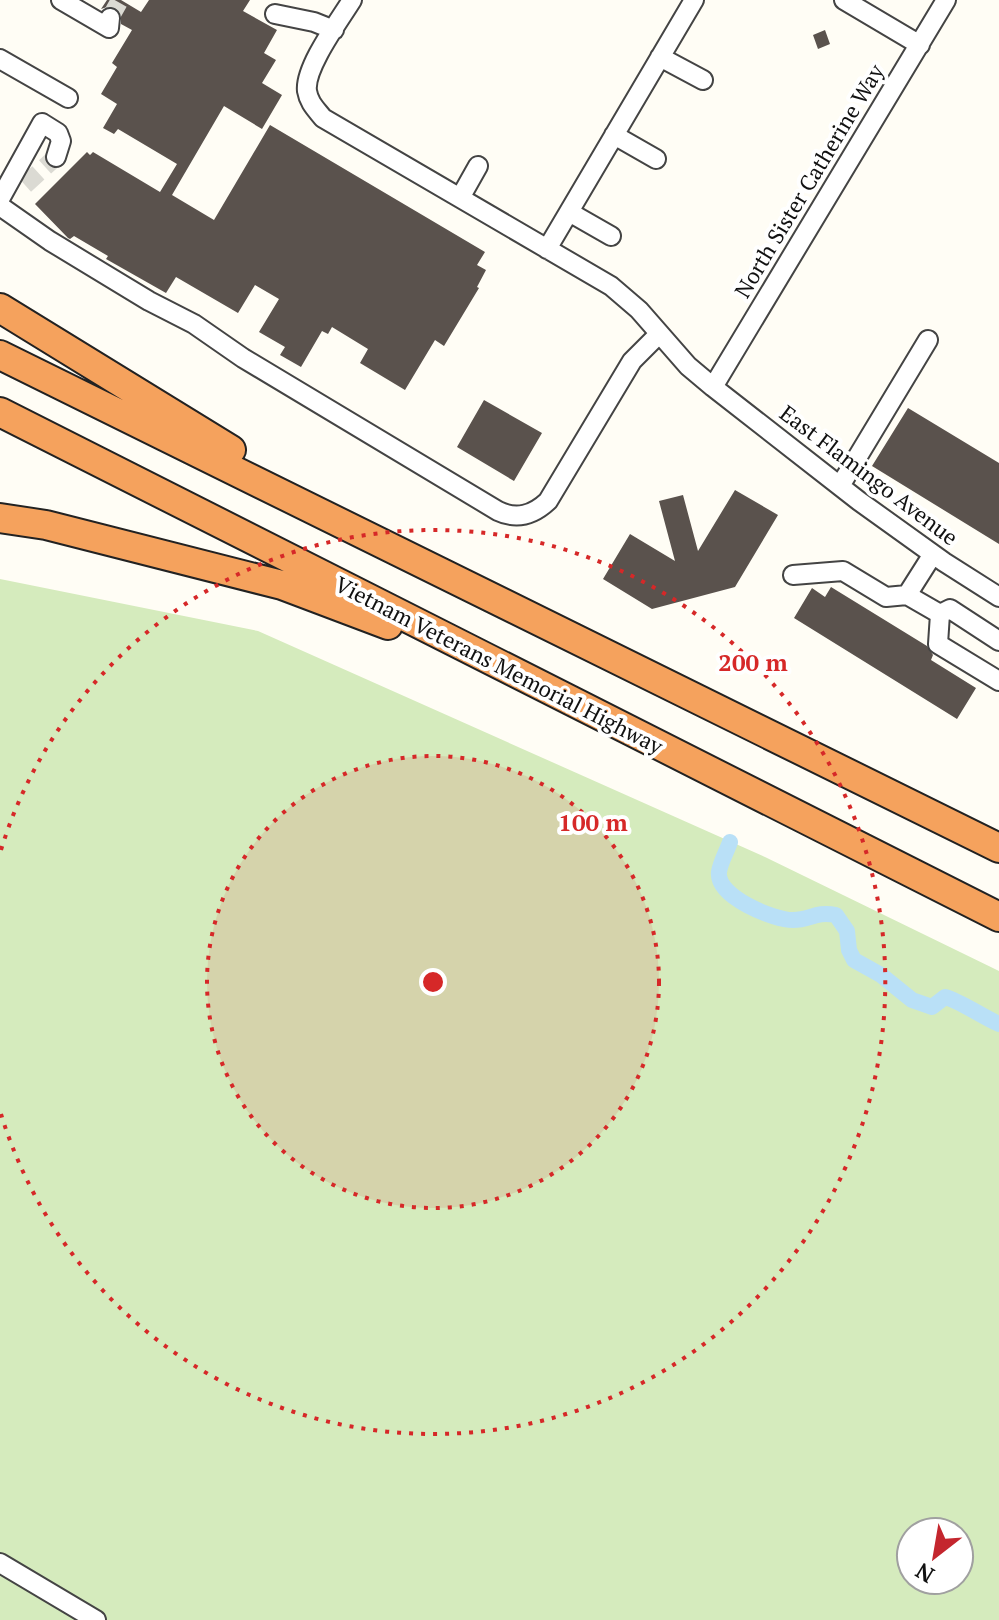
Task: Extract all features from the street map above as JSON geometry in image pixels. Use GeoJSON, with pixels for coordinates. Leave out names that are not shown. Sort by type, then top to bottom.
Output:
{"type":"FeatureCollection","features":[{"type":"Feature","properties":{"kind":"highway"},"geometry":{"type":"LineString","coordinates":[[0,308],[382,542]]}},
{"type":"Feature","properties":{"kind":"highway"},"geometry":{"type":"LineString","coordinates":[[0,355],[999,848]]}},
{"type":"Feature","properties":{"kind":"highway","name":"Vietnam Veterans Memorial Highway"},"geometry":{"type":"LineString","coordinates":[[0,412],[999,917]]}},
{"type":"Feature","properties":{"kind":"highway"},"geometry":{"type":"LineString","coordinates":[[0,518],[46,525],[282,585],[490,661]]}},
{"type":"Feature","properties":{"kind":"street"},"geometry":{"type":"LineString","coordinates":[[61,0],[109,28],[110,18]]}},
{"type":"Feature","properties":{"kind":"street"},"geometry":{"type":"LineString","coordinates":[[275,14],[314,22],[334,30],[352,0]]}},
{"type":"Feature","properties":{"kind":"street"},"geometry":{"type":"LineString","coordinates":[[547,249],[694,0]]}},
{"type":"Feature","properties":{"kind":"street"},"geometry":{"type":"LineString","coordinates":[[844,0],[920,45]]}},
{"type":"Feature","properties":{"kind":"street","name":"North Sister Catherine Way"},"geometry":{"type":"LineString","coordinates":[[713,387],[946,0]]}},
{"type":"Feature","properties":{"kind":"street","name":"East Flamingo Avenue"},"geometry":{"type":"LineString","coordinates":[[334,30],[309,72],[306,88],[311,104],[323,118],[611,286],[639,310],[688,366],[713,387],[840,486],[933,554],[999,597]]}},
{"type":"Feature","properties":{"kind":"street"},"geometry":{"type":"LineString","coordinates":[[660,57],[703,80]]}},
{"type":"Feature","properties":{"kind":"street"},"geometry":{"type":"LineString","coordinates":[[0,59],[68,98]]}},
{"type":"Feature","properties":{"kind":"street"},"geometry":{"type":"LineString","coordinates":[[0,199],[18,182],[19,160],[42,123],[58,133],[61,141],[56,157]]}},
{"type":"Feature","properties":{"kind":"street"},"geometry":{"type":"LineString","coordinates":[[614,135],[656,159]]}},
{"type":"Feature","properties":{"kind":"street"},"geometry":{"type":"LineString","coordinates":[[460,198],[478,166]]}},
{"type":"Feature","properties":{"kind":"street"},"geometry":{"type":"LineString","coordinates":[[0,206],[50,241],[149,301],[194,324],[243,358],[498,511],[513,516],[529,514],[548,501],[632,361],[659,334]]}},
{"type":"Feature","properties":{"kind":"street"},"geometry":{"type":"LineString","coordinates":[[569,212],[611,236]]}},
{"type":"Feature","properties":{"kind":"street"},"geometry":{"type":"LineString","coordinates":[[840,486],[928,340]]}},
{"type":"Feature","properties":{"kind":"street"},"geometry":{"type":"LineString","coordinates":[[907,595],[933,554]]}},
{"type":"Feature","properties":{"kind":"street"},"geometry":{"type":"LineString","coordinates":[[793,575],[843,571],[886,597],[907,595],[940,614]]}},
{"type":"Feature","properties":{"kind":"street"},"geometry":{"type":"LineString","coordinates":[[940,614],[950,609],[999,641]]}},
{"type":"Feature","properties":{"kind":"street"},"geometry":{"type":"LineString","coordinates":[[940,614],[938,644],[999,681]]}},
{"type":"Feature","properties":{"kind":"street"},"geometry":{"type":"LineString","coordinates":[[0,1563],[96,1620]]}},
{"type":"Feature","properties":{"kind":"green space"},"geometry":{"type":"Polygon","coordinates":[[[0,579],[258,631],[765,857],[999,971],[999,1620],[0,1620],[0,579]]]}},
{"type":"Feature","properties":{"kind":"building"},"geometry":{"type":"Polygon","coordinates":[[[107,0],[121,0],[141,12],[149,0],[250,0],[243,11],[277,30],[264,53],[276,60],[262,83],[282,95],[262,129],[224,106],[172,195],[214,220],[270,125],[485,252],[477,265],[486,270],[479,288],[444,346],[435,340],[405,390],[360,363],[368,349],[332,327],[328,334],[322,331],[301,367],[280,355],[285,347],[259,332],[279,299],[255,285],[238,313],[176,277],[166,293],[106,259],[108,256],[74,236],[68,238],[35,204],[87,152],[90,155],[93,152],[160,192],[177,164],[118,129],[114,134],[103,128],[117,104],[101,94],[117,67],[112,63],[132,30],[121,24],[121,14],[116,8],[101,9],[107,0]]]}},
{"type":"Feature","properties":{"kind":"building"},"geometry":{"type":"Polygon","coordinates":[[[825,30],[830,44],[818,49],[813,35],[825,30]]]}},
{"type":"Feature","properties":{"kind":"building"},"geometry":{"type":"Polygon","coordinates":[[[484,400],[542,433],[514,481],[457,447],[484,400]]]}},
{"type":"Feature","properties":{"kind":"building"},"geometry":{"type":"Polygon","coordinates":[[[908,408],[999,463],[999,544],[872,466],[908,408]]]}},
{"type":"Feature","properties":{"kind":"building"},"geometry":{"type":"Polygon","coordinates":[[[735,490],[778,515],[735,587],[652,609],[603,579],[630,534],[675,561],[659,501],[683,495],[698,551],[735,490]]]}},
{"type":"Feature","properties":{"kind":"building"},"geometry":{"type":"Polygon","coordinates":[[[831,587],[927,646],[933,655],[931,660],[976,688],[957,719],[794,618],[812,588],[825,597],[831,587]]]}},
{"type":"Feature","properties":{"kind":"waterway"},"geometry":{"type":"LineString","coordinates":[[730,842],[719,872],[721,881],[736,898],[784,919],[836,915],[847,931],[849,950],[854,960],[881,975],[912,1000],[932,1007],[945,997],[999,1024]]}},
{"type":"Feature","properties":{"kind":"tunnel"},"geometry":{"type":"LineString","coordinates":[[110,18],[120,0]]}},
{"type":"Feature","properties":{"kind":"tunnel"},"geometry":{"type":"LineString","coordinates":[[25,185],[56,157]]}}]}
